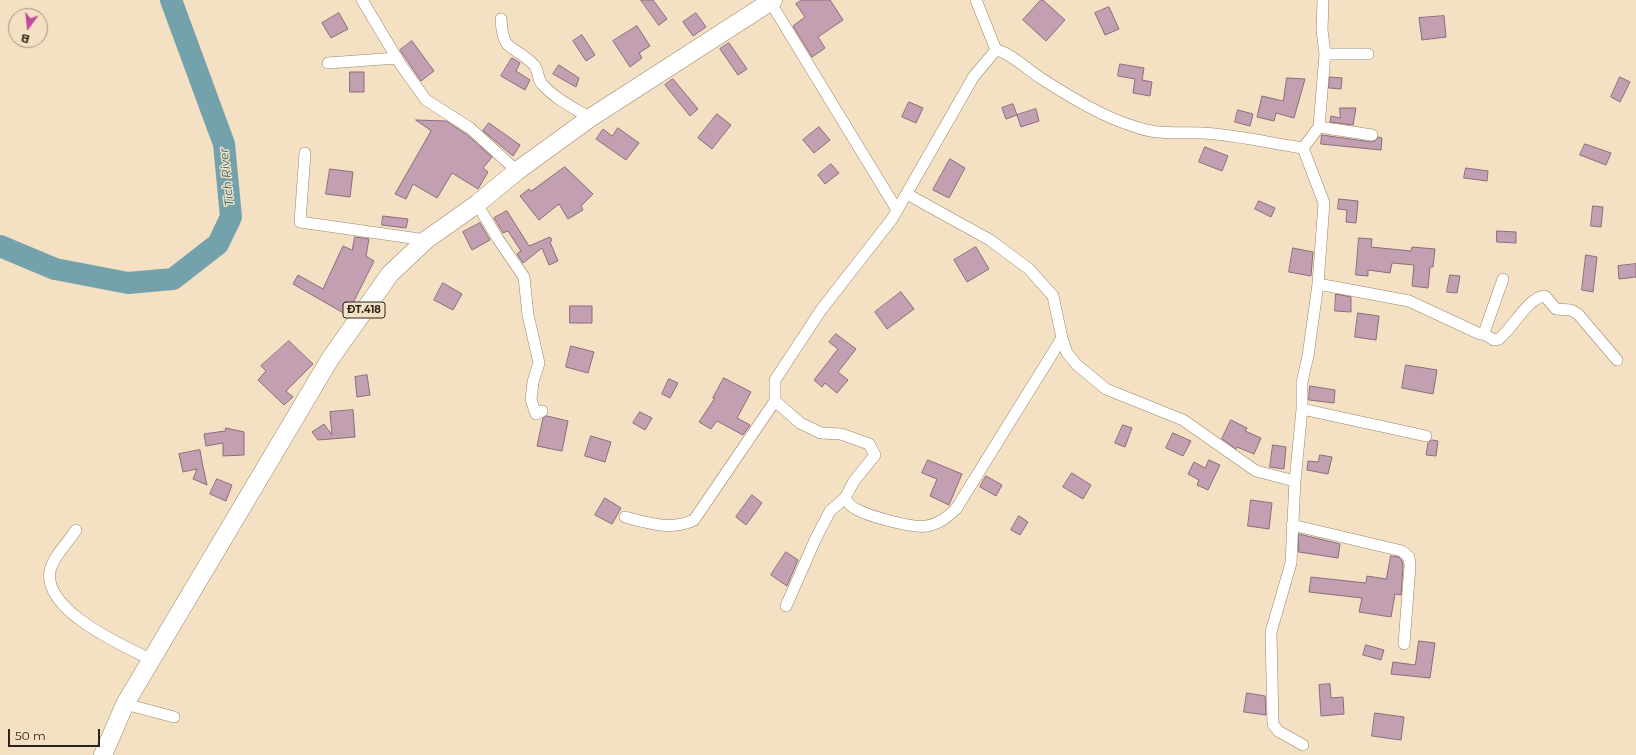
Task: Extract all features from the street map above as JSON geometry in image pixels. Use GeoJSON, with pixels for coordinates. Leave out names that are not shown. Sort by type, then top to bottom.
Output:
{"type":"FeatureCollection","features":[{"type":"Feature","properties":{"kind":"main road","name":"ĐT.418"},"geometry":{"type":"LineString","coordinates":[[103,755],[125,704],[330,359],[390,274],[426,240],[477,204],[517,171],[590,118],[770,1]]}},
{"type":"Feature","properties":{"kind":"street"},"geometry":{"type":"LineString","coordinates":[[362,0],[397,58],[426,100],[470,128],[517,171]]}},
{"type":"Feature","properties":{"kind":"street"},"geometry":{"type":"LineString","coordinates":[[976,0],[996,50]]}},
{"type":"Feature","properties":{"kind":"street"},"geometry":{"type":"LineString","coordinates":[[1303,148],[1319,127],[1325,54],[1322,30],[1323,0]]}},
{"type":"Feature","properties":{"kind":"street"},"geometry":{"type":"LineString","coordinates":[[770,1],[897,210]]}},
{"type":"Feature","properties":{"kind":"street"},"geometry":{"type":"LineString","coordinates":[[501,18],[502,34],[505,43],[536,66],[540,82],[547,89],[590,118]]}},
{"type":"Feature","properties":{"kind":"street"},"geometry":{"type":"LineString","coordinates":[[996,50],[1004,51],[1020,64],[1066,94],[1104,114],[1140,128],[1166,133],[1202,133],[1237,136],[1303,148]]}},
{"type":"Feature","properties":{"kind":"street"},"geometry":{"type":"LineString","coordinates":[[625,517],[659,525],[674,526],[694,520],[775,401],[775,380],[821,310],[897,210],[974,76],[996,50]]}},
{"type":"Feature","properties":{"kind":"street"},"geometry":{"type":"LineString","coordinates":[[1325,54],[1368,54]]}},
{"type":"Feature","properties":{"kind":"street"},"geometry":{"type":"LineString","coordinates":[[328,63],[397,58]]}},
{"type":"Feature","properties":{"kind":"street"},"geometry":{"type":"LineString","coordinates":[[1319,127],[1372,134]]}},
{"type":"Feature","properties":{"kind":"street"},"geometry":{"type":"LineString","coordinates":[[1303,148],[1324,203],[1318,284],[1308,356],[1302,382],[1302,410],[1295,481],[1291,563],[1271,632],[1272,724],[1278,731],[1303,745]]}},
{"type":"Feature","properties":{"kind":"street"},"geometry":{"type":"LineString","coordinates":[[305,153],[300,222],[426,240]]}},
{"type":"Feature","properties":{"kind":"street"},"geometry":{"type":"LineString","coordinates":[[907,194],[990,240],[1029,269],[1053,296],[1062,338],[1067,353],[1077,365],[1106,389],[1183,420],[1256,471],[1295,481]]}},
{"type":"Feature","properties":{"kind":"street"},"geometry":{"type":"LineString","coordinates":[[477,204],[498,239],[524,277],[528,315],[539,363],[533,382],[531,400],[536,414],[542,412]]}},
{"type":"Feature","properties":{"kind":"street"},"geometry":{"type":"LineString","coordinates":[[1484,334],[1503,279]]}},
{"type":"Feature","properties":{"kind":"street"},"geometry":{"type":"LineString","coordinates":[[1318,284],[1409,301],[1473,332],[1484,334],[1494,340],[1499,339],[1538,297],[1545,296],[1556,309],[1571,310],[1578,314],[1617,360]]}},
{"type":"Feature","properties":{"kind":"street"},"geometry":{"type":"LineString","coordinates":[[845,498],[850,505],[858,510],[908,526],[926,527],[939,523],[956,509],[1062,338]]}},
{"type":"Feature","properties":{"kind":"street"},"geometry":{"type":"LineString","coordinates":[[775,401],[800,423],[821,433],[841,434],[870,444],[875,455],[854,481],[845,498],[830,511],[816,538],[786,606]]}},
{"type":"Feature","properties":{"kind":"street"},"geometry":{"type":"LineString","coordinates":[[1302,410],[1426,436]]}},
{"type":"Feature","properties":{"kind":"street"},"geometry":{"type":"LineString","coordinates":[[1292,525],[1402,550],[1409,557],[1410,566],[1404,644]]}},
{"type":"Feature","properties":{"kind":"street"},"geometry":{"type":"LineString","coordinates":[[76,530],[53,561],[50,579],[55,593],[90,628],[152,660]]}},
{"type":"Feature","properties":{"kind":"street"},"geometry":{"type":"LineString","coordinates":[[125,704],[174,717]]}},
{"type":"Feature","properties":{"kind":"building"},"geometry":{"type":"Polygon","coordinates":[[[641,0],[653,0],[667,19],[659,25],[641,0]]]}},
{"type":"Feature","properties":{"kind":"building"},"geometry":{"type":"Polygon","coordinates":[[[802,0],[830,0],[843,20],[818,37],[825,48],[812,57],[793,26],[805,17],[796,4],[802,0]]]}},
{"type":"Feature","properties":{"kind":"building"},"geometry":{"type":"Polygon","coordinates":[[[1041,0],[1043,0],[1065,20],[1046,41],[1023,20],[1041,0]]]}},
{"type":"Feature","properties":{"kind":"building"},"geometry":{"type":"Polygon","coordinates":[[[1109,7],[1119,29],[1105,35],[1095,13],[1109,7]]]}},
{"type":"Feature","properties":{"kind":"building"},"geometry":{"type":"Polygon","coordinates":[[[339,13],[348,29],[331,38],[322,23],[339,13]]]}},
{"type":"Feature","properties":{"kind":"building"},"geometry":{"type":"Polygon","coordinates":[[[696,13],[706,27],[693,36],[683,22],[696,13]]]}},
{"type":"Feature","properties":{"kind":"building"},"geometry":{"type":"Polygon","coordinates":[[[1444,16],[1446,37],[1422,40],[1419,18],[1444,16]]]}},
{"type":"Feature","properties":{"kind":"building"},"geometry":{"type":"Polygon","coordinates":[[[637,26],[650,46],[639,53],[642,58],[630,67],[613,41],[637,26]]]}},
{"type":"Feature","properties":{"kind":"building"},"geometry":{"type":"Polygon","coordinates":[[[582,35],[595,55],[586,61],[573,41],[582,35]]]}},
{"type":"Feature","properties":{"kind":"building"},"geometry":{"type":"Polygon","coordinates":[[[412,41],[434,71],[421,81],[400,50],[412,41]]]}},
{"type":"Feature","properties":{"kind":"building"},"geometry":{"type":"Polygon","coordinates":[[[729,43],[747,69],[738,75],[720,49],[729,43]]]}},
{"type":"Feature","properties":{"kind":"building"},"geometry":{"type":"Polygon","coordinates":[[[512,58],[520,63],[516,71],[530,80],[525,90],[501,76],[512,58]]]}},
{"type":"Feature","properties":{"kind":"building"},"geometry":{"type":"Polygon","coordinates":[[[1120,64],[1144,68],[1142,80],[1152,82],[1150,96],[1133,93],[1135,79],[1118,76],[1120,64]]]}},
{"type":"Feature","properties":{"kind":"building"},"geometry":{"type":"Polygon","coordinates":[[[559,65],[579,78],[576,87],[553,74],[559,65]]]}},
{"type":"Feature","properties":{"kind":"building"},"geometry":{"type":"Polygon","coordinates":[[[350,72],[364,72],[364,92],[350,92],[350,72]]]}},
{"type":"Feature","properties":{"kind":"building"},"geometry":{"type":"Polygon","coordinates":[[[1330,77],[1342,78],[1341,89],[1329,88],[1330,77]]]}},
{"type":"Feature","properties":{"kind":"building"},"geometry":{"type":"Polygon","coordinates":[[[1620,77],[1630,82],[1620,102],[1611,97],[1620,77]]]}},
{"type":"Feature","properties":{"kind":"building"},"geometry":{"type":"Polygon","coordinates":[[[1287,78],[1305,79],[1294,118],[1276,113],[1274,121],[1257,117],[1262,96],[1283,101],[1287,78]]]}},
{"type":"Feature","properties":{"kind":"building"},"geometry":{"type":"Polygon","coordinates":[[[673,79],[698,109],[690,116],[665,85],[673,79]]]}},
{"type":"Feature","properties":{"kind":"building"},"geometry":{"type":"Polygon","coordinates":[[[909,102],[923,108],[916,123],[902,117],[909,102]]]}},
{"type":"Feature","properties":{"kind":"building"},"geometry":{"type":"Polygon","coordinates":[[[1013,104],[1017,115],[1006,119],[1002,108],[1013,104]]]}},
{"type":"Feature","properties":{"kind":"building"},"geometry":{"type":"Polygon","coordinates":[[[1340,108],[1356,108],[1353,125],[1330,122],[1331,116],[1340,118],[1340,108]]]}},
{"type":"Feature","properties":{"kind":"building"},"geometry":{"type":"Polygon","coordinates":[[[1036,109],[1039,121],[1021,127],[1017,115],[1036,109]]]}},
{"type":"Feature","properties":{"kind":"building"},"geometry":{"type":"Polygon","coordinates":[[[1238,110],[1253,114],[1250,126],[1235,122],[1238,110]]]}},
{"type":"Feature","properties":{"kind":"building"},"geometry":{"type":"Polygon","coordinates":[[[717,114],[731,125],[712,149],[698,138],[717,114]]]}},
{"type":"Feature","properties":{"kind":"building"},"geometry":{"type":"Polygon","coordinates":[[[416,120],[446,121],[466,134],[492,157],[483,168],[488,172],[478,189],[452,173],[437,198],[413,184],[406,199],[395,194],[431,131],[416,120]]]}},
{"type":"Feature","properties":{"kind":"building"},"geometry":{"type":"Polygon","coordinates":[[[489,123],[520,145],[513,156],[483,131],[489,123]]]}},
{"type":"Feature","properties":{"kind":"building"},"geometry":{"type":"Polygon","coordinates":[[[819,127],[830,140],[814,153],[803,140],[819,127]]]}},
{"type":"Feature","properties":{"kind":"building"},"geometry":{"type":"Polygon","coordinates":[[[618,128],[639,143],[626,160],[596,139],[603,129],[612,136],[618,128]]]}},
{"type":"Feature","properties":{"kind":"building"},"geometry":{"type":"Polygon","coordinates":[[[1322,135],[1371,142],[1375,141],[1378,137],[1382,138],[1381,150],[1321,144],[1322,135]]]}},
{"type":"Feature","properties":{"kind":"building"},"geometry":{"type":"Polygon","coordinates":[[[1585,144],[1611,153],[1606,165],[1580,155],[1585,144]]]}},
{"type":"Feature","properties":{"kind":"building"},"geometry":{"type":"Polygon","coordinates":[[[1205,147],[1228,156],[1222,171],[1199,162],[1205,147]]]}},
{"type":"Feature","properties":{"kind":"building"},"geometry":{"type":"Polygon","coordinates":[[[950,159],[965,168],[949,198],[933,190],[950,159]]]}},
{"type":"Feature","properties":{"kind":"building"},"geometry":{"type":"Polygon","coordinates":[[[831,164],[839,173],[825,184],[818,175],[831,164]]]}},
{"type":"Feature","properties":{"kind":"building"},"geometry":{"type":"Polygon","coordinates":[[[565,167],[593,194],[581,206],[583,210],[568,219],[559,204],[539,220],[520,196],[529,189],[531,191],[565,167]]]}},
{"type":"Feature","properties":{"kind":"building"},"geometry":{"type":"Polygon","coordinates":[[[1466,168],[1488,171],[1487,181],[1464,178],[1466,168]]]}},
{"type":"Feature","properties":{"kind":"building"},"geometry":{"type":"Polygon","coordinates":[[[330,169],[353,172],[350,197],[326,194],[330,169]]]}},
{"type":"Feature","properties":{"kind":"building"},"geometry":{"type":"Polygon","coordinates":[[[1339,199],[1358,201],[1356,223],[1346,222],[1347,210],[1338,209],[1339,199]]]}},
{"type":"Feature","properties":{"kind":"building"},"geometry":{"type":"Polygon","coordinates":[[[1259,201],[1275,208],[1271,217],[1255,209],[1259,201]]]}},
{"type":"Feature","properties":{"kind":"building"},"geometry":{"type":"Polygon","coordinates":[[[1593,206],[1603,207],[1601,227],[1591,226],[1593,206]]]}},
{"type":"Feature","properties":{"kind":"building"},"geometry":{"type":"Polygon","coordinates":[[[507,211],[529,246],[550,237],[552,240],[550,242],[558,261],[549,265],[542,248],[523,263],[517,254],[521,251],[508,231],[503,233],[494,218],[507,211]]]}},
{"type":"Feature","properties":{"kind":"building"},"geometry":{"type":"Polygon","coordinates":[[[383,216],[408,219],[406,228],[382,225],[383,216]]]}},
{"type":"Feature","properties":{"kind":"building"},"geometry":{"type":"Polygon","coordinates":[[[480,223],[490,240],[472,250],[463,232],[480,223]]]}},
{"type":"Feature","properties":{"kind":"building"},"geometry":{"type":"Polygon","coordinates":[[[1497,231],[1516,232],[1516,243],[1497,242],[1497,231]]]}},
{"type":"Feature","properties":{"kind":"building"},"geometry":{"type":"Polygon","coordinates":[[[355,237],[369,239],[366,256],[374,261],[347,315],[293,284],[298,275],[323,289],[343,246],[352,250],[355,237]]]}},
{"type":"Feature","properties":{"kind":"building"},"geometry":{"type":"Polygon","coordinates":[[[1359,238],[1372,239],[1371,247],[1411,251],[1412,247],[1435,249],[1433,267],[1430,267],[1428,288],[1412,286],[1414,265],[1392,263],[1390,273],[1368,270],[1368,276],[1356,275],[1359,238]]]}},
{"type":"Feature","properties":{"kind":"building"},"geometry":{"type":"Polygon","coordinates":[[[976,247],[989,269],[967,282],[954,260],[976,247]]]}},
{"type":"Feature","properties":{"kind":"building"},"geometry":{"type":"Polygon","coordinates":[[[1293,248],[1313,252],[1311,276],[1289,272],[1293,248]]]}},
{"type":"Feature","properties":{"kind":"building"},"geometry":{"type":"Polygon","coordinates":[[[1586,255],[1597,257],[1593,292],[1582,290],[1586,255]]]}},
{"type":"Feature","properties":{"kind":"building"},"geometry":{"type":"Polygon","coordinates":[[[1636,264],[1636,277],[1619,279],[1618,266],[1636,264]]]}},
{"type":"Feature","properties":{"kind":"building"},"geometry":{"type":"Polygon","coordinates":[[[1450,275],[1460,276],[1457,293],[1447,292],[1450,275]]]}},
{"type":"Feature","properties":{"kind":"building"},"geometry":{"type":"Polygon","coordinates":[[[443,283],[462,294],[453,310],[434,300],[443,283]]]}},
{"type":"Feature","properties":{"kind":"building"},"geometry":{"type":"Polygon","coordinates":[[[901,292],[914,309],[887,329],[875,312],[901,292]]]}},
{"type":"Feature","properties":{"kind":"building"},"geometry":{"type":"Polygon","coordinates":[[[1336,294],[1351,297],[1351,312],[1335,311],[1336,294]]]}},
{"type":"Feature","properties":{"kind":"building"},"geometry":{"type":"Polygon","coordinates":[[[570,306],[592,306],[592,323],[570,323],[570,306]]]}},
{"type":"Feature","properties":{"kind":"building"},"geometry":{"type":"Polygon","coordinates":[[[1358,313],[1379,316],[1376,340],[1355,337],[1358,313]]]}},
{"type":"Feature","properties":{"kind":"building"},"geometry":{"type":"Polygon","coordinates":[[[836,334],[856,349],[838,372],[848,380],[837,393],[825,383],[822,387],[814,380],[838,349],[829,342],[836,334]]]}},
{"type":"Feature","properties":{"kind":"building"},"geometry":{"type":"Polygon","coordinates":[[[289,341],[313,364],[286,391],[293,397],[284,405],[258,380],[266,371],[261,366],[289,341]]]}},
{"type":"Feature","properties":{"kind":"building"},"geometry":{"type":"Polygon","coordinates":[[[571,346],[594,352],[588,373],[566,367],[571,346]]]}},
{"type":"Feature","properties":{"kind":"building"},"geometry":{"type":"Polygon","coordinates":[[[1406,365],[1437,370],[1433,394],[1402,388],[1406,365]]]}},
{"type":"Feature","properties":{"kind":"building"},"geometry":{"type":"Polygon","coordinates":[[[367,375],[370,395],[357,397],[355,377],[367,375]]]}},
{"type":"Feature","properties":{"kind":"building"},"geometry":{"type":"Polygon","coordinates":[[[724,378],[751,392],[737,418],[750,425],[743,435],[717,421],[711,429],[699,422],[715,398],[713,398],[724,378]]]}},
{"type":"Feature","properties":{"kind":"building"},"geometry":{"type":"Polygon","coordinates":[[[669,379],[678,383],[670,398],[662,394],[669,379]]]}},
{"type":"Feature","properties":{"kind":"building"},"geometry":{"type":"Polygon","coordinates":[[[1310,386],[1335,390],[1334,403],[1309,400],[1310,386]]]}},
{"type":"Feature","properties":{"kind":"building"},"geometry":{"type":"Polygon","coordinates":[[[353,410],[355,437],[318,440],[312,432],[324,424],[332,435],[330,412],[353,410]]]}},
{"type":"Feature","properties":{"kind":"building"},"geometry":{"type":"Polygon","coordinates":[[[640,412],[652,418],[645,430],[633,423],[640,412]]]}},
{"type":"Feature","properties":{"kind":"building"},"geometry":{"type":"Polygon","coordinates":[[[547,416],[568,421],[562,451],[537,446],[543,418],[547,416]]]}},
{"type":"Feature","properties":{"kind":"building"},"geometry":{"type":"Polygon","coordinates":[[[1231,420],[1247,428],[1245,431],[1261,438],[1254,454],[1237,447],[1236,449],[1222,439],[1231,420]]]}},
{"type":"Feature","properties":{"kind":"building"},"geometry":{"type":"Polygon","coordinates":[[[1123,425],[1132,428],[1125,447],[1115,443],[1123,425]]]}},
{"type":"Feature","properties":{"kind":"building"},"geometry":{"type":"Polygon","coordinates":[[[226,428],[244,432],[244,455],[223,456],[223,443],[206,446],[204,434],[225,431],[226,428]]]}},
{"type":"Feature","properties":{"kind":"building"},"geometry":{"type":"Polygon","coordinates":[[[1173,433],[1191,441],[1183,456],[1166,448],[1173,433]]]}},
{"type":"Feature","properties":{"kind":"building"},"geometry":{"type":"Polygon","coordinates":[[[591,436],[611,442],[605,462],[585,456],[591,436]]]}},
{"type":"Feature","properties":{"kind":"building"},"geometry":{"type":"Polygon","coordinates":[[[1432,440],[1438,441],[1436,456],[1426,455],[1428,443],[1432,440]]]}},
{"type":"Feature","properties":{"kind":"building"},"geometry":{"type":"Polygon","coordinates":[[[1273,445],[1286,447],[1284,469],[1270,467],[1273,445]]]}},
{"type":"Feature","properties":{"kind":"building"},"geometry":{"type":"Polygon","coordinates":[[[200,450],[207,485],[193,479],[197,469],[183,472],[179,454],[200,450]]]}},
{"type":"Feature","properties":{"kind":"building"},"geometry":{"type":"Polygon","coordinates":[[[1320,455],[1332,457],[1328,474],[1307,470],[1308,461],[1318,462],[1320,455]]]}},
{"type":"Feature","properties":{"kind":"building"},"geometry":{"type":"Polygon","coordinates":[[[928,460],[962,474],[949,505],[930,496],[937,479],[922,473],[928,460]]]}},
{"type":"Feature","properties":{"kind":"building"},"geometry":{"type":"Polygon","coordinates":[[[1209,460],[1220,465],[1208,490],[1197,485],[1199,480],[1188,474],[1194,462],[1205,468],[1209,460]]]}},
{"type":"Feature","properties":{"kind":"building"},"geometry":{"type":"Polygon","coordinates":[[[1072,473],[1091,485],[1083,499],[1063,487],[1072,473]]]}},
{"type":"Feature","properties":{"kind":"building"},"geometry":{"type":"Polygon","coordinates":[[[986,476],[1002,485],[996,496],[980,487],[986,476]]]}},
{"type":"Feature","properties":{"kind":"building"},"geometry":{"type":"Polygon","coordinates":[[[217,479],[232,485],[226,501],[210,494],[217,479]]]}},
{"type":"Feature","properties":{"kind":"building"},"geometry":{"type":"Polygon","coordinates":[[[752,495],[762,503],[746,525],[736,517],[752,495]]]}},
{"type":"Feature","properties":{"kind":"building"},"geometry":{"type":"Polygon","coordinates":[[[605,498],[621,508],[612,524],[595,515],[605,498]]]}},
{"type":"Feature","properties":{"kind":"building"},"geometry":{"type":"Polygon","coordinates":[[[1251,500],[1272,503],[1269,529],[1248,526],[1251,500]]]}},
{"type":"Feature","properties":{"kind":"building"},"geometry":{"type":"Polygon","coordinates":[[[1019,516],[1028,522],[1020,535],[1011,530],[1019,516]]]}},
{"type":"Feature","properties":{"kind":"building"},"geometry":{"type":"Polygon","coordinates":[[[1299,534],[1340,544],[1338,558],[1299,552],[1299,534]]]}},
{"type":"Feature","properties":{"kind":"building"},"geometry":{"type":"Polygon","coordinates":[[[786,552],[798,560],[787,586],[771,575],[786,552]]]}},
{"type":"Feature","properties":{"kind":"building"},"geometry":{"type":"Polygon","coordinates":[[[1391,556],[1399,557],[1403,566],[1401,595],[1395,594],[1391,617],[1359,612],[1362,598],[1309,592],[1311,577],[1366,583],[1367,576],[1386,579],[1391,556]]]}},
{"type":"Feature","properties":{"kind":"building"},"geometry":{"type":"Polygon","coordinates":[[[1419,641],[1435,643],[1430,678],[1391,674],[1393,662],[1415,665],[1419,641]]]}},
{"type":"Feature","properties":{"kind":"building"},"geometry":{"type":"Polygon","coordinates":[[[1366,645],[1384,650],[1381,660],[1363,655],[1366,645]]]}},
{"type":"Feature","properties":{"kind":"building"},"geometry":{"type":"Polygon","coordinates":[[[1330,684],[1331,698],[1343,697],[1344,714],[1321,716],[1319,685],[1330,684]]]}},
{"type":"Feature","properties":{"kind":"building"},"geometry":{"type":"Polygon","coordinates":[[[1247,693],[1265,696],[1266,715],[1244,712],[1247,693]]]}},
{"type":"Feature","properties":{"kind":"building"},"geometry":{"type":"Polygon","coordinates":[[[1375,713],[1404,717],[1401,740],[1372,736],[1375,713]]]}},
{"type":"Feature","properties":{"kind":"waterway","name":"Tich River"},"geometry":{"type":"LineString","coordinates":[[0,246],[55,269],[128,283],[173,279],[218,244],[231,217],[224,144],[171,0]]}}]}
